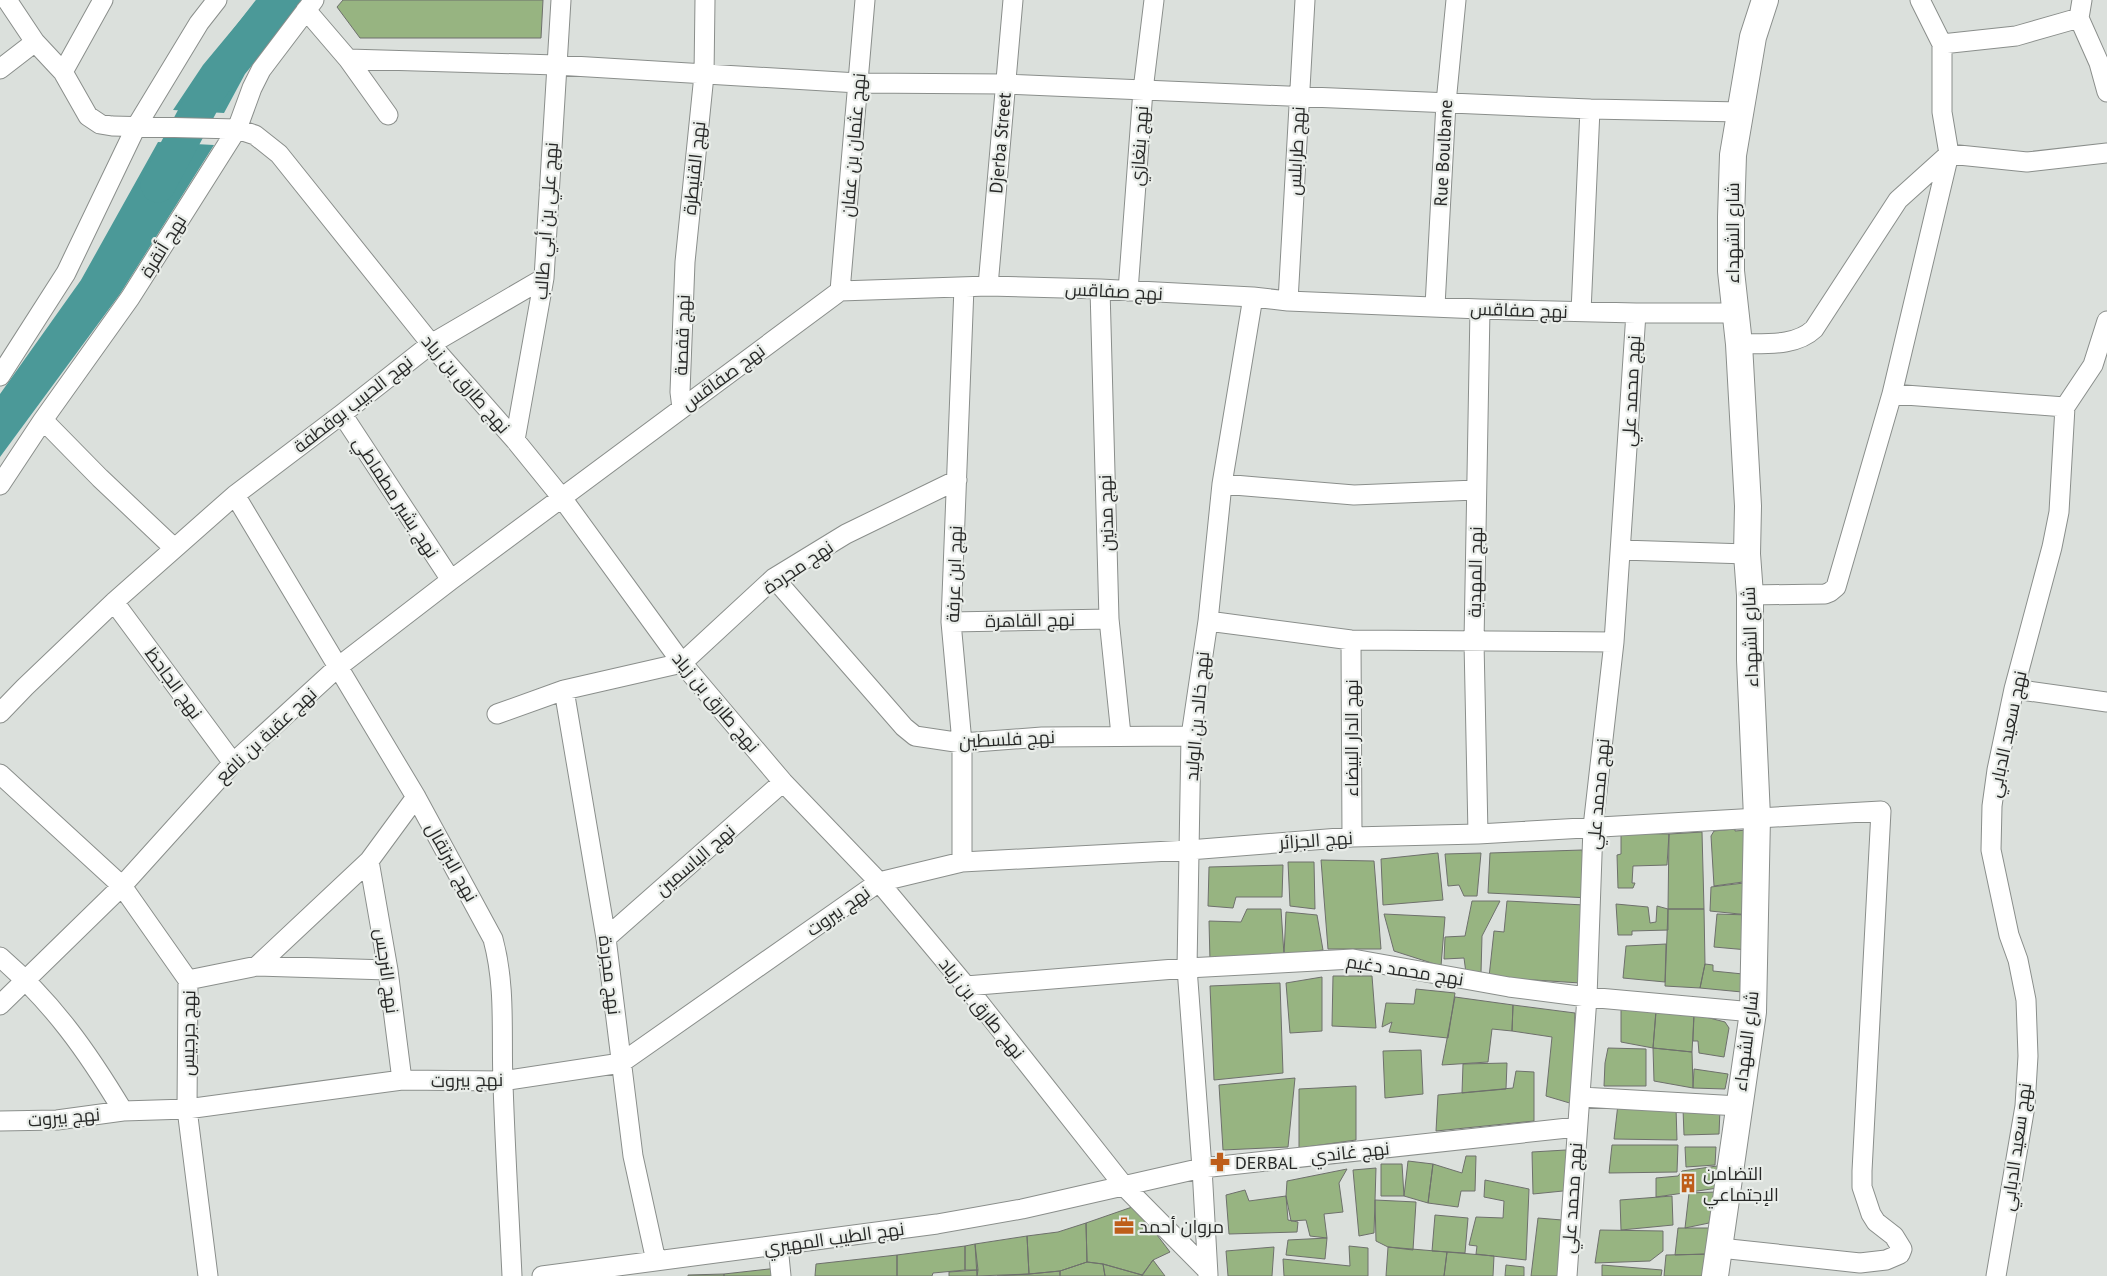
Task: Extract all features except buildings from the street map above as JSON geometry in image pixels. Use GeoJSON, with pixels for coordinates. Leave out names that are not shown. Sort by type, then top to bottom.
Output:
{"type":"FeatureCollection","features":[{"type":"Feature","properties":{"kind":"main road","name":"شارع الشهداء"},"geometry":{"type":"LineString","coordinates":[[1715,1276],[1753,1012],[1757,817],[1750,660],[1750,595],[1747,554],[1748,506],[1740,344],[1731,262],[1733,155],[1753,37],[1765,0]]}},
{"type":"Feature","properties":{"kind":"street"},"geometry":{"type":"LineString","coordinates":[[7,0],[36,42],[63,72],[88,116],[100,124],[163,128],[237,129]]}},
{"type":"Feature","properties":{"kind":"street"},"geometry":{"type":"LineString","coordinates":[[63,72],[102,0]]}},
{"type":"Feature","properties":{"kind":"street"},"geometry":{"type":"LineString","coordinates":[[0,376],[66,273],[136,126],[199,22],[217,0]]}},
{"type":"Feature","properties":{"kind":"street","name":"نهج علي بن أبي طالب"},"geometry":{"type":"LineString","coordinates":[[515,440],[544,278],[561,0]]}},
{"type":"Feature","properties":{"kind":"street","name":"نهج القنيطرة"},"geometry":{"type":"LineString","coordinates":[[685,262],[704,75],[705,0]]}},
{"type":"Feature","properties":{"kind":"street","name":"نهج عثمان بن عفان"},"geometry":{"type":"LineString","coordinates":[[840,291],[865,0]]}},
{"type":"Feature","properties":{"kind":"street","name":"Djerba Street"},"geometry":{"type":"LineString","coordinates":[[988,286],[1012,0]]}},
{"type":"Feature","properties":{"kind":"street","name":"نهج بنغازي"},"geometry":{"type":"LineString","coordinates":[[1128,292],[1143,90],[1154,0]]}},
{"type":"Feature","properties":{"kind":"street","name":"نهج طرابلس"},"geometry":{"type":"LineString","coordinates":[[1288,302],[1305,0]]}},
{"type":"Feature","properties":{"kind":"street","name":"Rue Boulbane"},"geometry":{"type":"LineString","coordinates":[[1435,306],[1446,103],[1456,0]]}},
{"type":"Feature","properties":{"kind":"street"},"geometry":{"type":"LineString","coordinates":[[1750,595],[1825,594],[1836,587],[1892,394],[1949,154],[1942,112],[1942,44],[1919,0]]}},
{"type":"Feature","properties":{"kind":"street"},"geometry":{"type":"LineString","coordinates":[[310,5],[388,115]]}},
{"type":"Feature","properties":{"kind":"street","name":"نهج أنقرة"},"geometry":{"type":"LineString","coordinates":[[0,485],[43,420],[130,298],[237,129],[252,88],[261,70],[310,5]]}},
{"type":"Feature","properties":{"kind":"street"},"geometry":{"type":"LineString","coordinates":[[1942,44],[2016,36],[2080,9],[2107,92]]}},
{"type":"Feature","properties":{"kind":"street"},"geometry":{"type":"LineString","coordinates":[[0,69],[36,42]]}},
{"type":"Feature","properties":{"kind":"street"},"geometry":{"type":"LineString","coordinates":[[348,60],[556,65],[858,83],[1004,84],[1590,109],[1741,112]]}},
{"type":"Feature","properties":{"kind":"street"},"geometry":{"type":"LineString","coordinates":[[1581,312],[1590,109]]}},
{"type":"Feature","properties":{"kind":"street","name":"نهج طارق بن زياد"},"geometry":{"type":"LineString","coordinates":[[237,129],[255,135],[279,154],[431,344],[515,440],[562,498],[682,663],[783,782],[878,882],[966,986],[1124,1186],[1208,1273]]}},
{"type":"Feature","properties":{"kind":"street"},"geometry":{"type":"LineString","coordinates":[[1740,344],[1791,342],[1807,336],[1814,329],[1898,200],[1949,154],[2027,162],[2107,153]]}},
{"type":"Feature","properties":{"kind":"street","name":"نهج قفصة"},"geometry":{"type":"LineString","coordinates":[[682,408],[680,392],[685,262]]}},
{"type":"Feature","properties":{"kind":"street","name":"نهج الحبيب بوقطفة"},"geometry":{"type":"LineString","coordinates":[[0,714],[25,687],[114,602],[235,495],[431,344],[544,278]]}},
{"type":"Feature","properties":{"kind":"street","name":"نهج ابن عرفة"},"geometry":{"type":"LineString","coordinates":[[962,862],[962,743],[952,622],[964,286]]}},
{"type":"Feature","properties":{"kind":"street","name":"نهج صفاقس"},"geometry":{"type":"LineString","coordinates":[[562,498],[840,291],[988,286],[1253,297],[1288,302],[1480,309],[1636,313],[1735,312]]}},
{"type":"Feature","properties":{"kind":"street","name":"نهج مدنين"},"geometry":{"type":"LineString","coordinates":[[1100,290],[1109,619],[1121,735]]}},
{"type":"Feature","properties":{"kind":"street","name":"نهج خالد بن الوليد"},"geometry":{"type":"LineString","coordinates":[[1208,1273],[1187,968],[1191,736],[1208,621],[1222,484],[1253,297]]}},
{"type":"Feature","properties":{"kind":"street","name":"نهج المهدية"},"geometry":{"type":"LineString","coordinates":[[1478,834],[1474,642],[1480,309]]}},
{"type":"Feature","properties":{"kind":"street","name":"نهج محمد علي"},"geometry":{"type":"LineString","coordinates":[[1567,1276],[1587,997],[1593,827],[1614,642],[1636,313]]}},
{"type":"Feature","properties":{"kind":"street"},"geometry":{"type":"LineString","coordinates":[[1892,394],[2065,407],[2093,365],[2107,321]]}},
{"type":"Feature","properties":{"kind":"street","name":"نهج سعيد الدبابي"},"geometry":{"type":"LineString","coordinates":[[1996,1276],[2025,1106],[2028,1056],[2026,1000],[2018,960],[2009,935],[1990,850],[1992,806],[1997,770],[2014,689],[2052,547],[2059,512],[2065,407]]}},
{"type":"Feature","properties":{"kind":"street","name":"نهج بشير مطماطي"},"geometry":{"type":"LineString","coordinates":[[342,414],[451,580]]}},
{"type":"Feature","properties":{"kind":"street"},"geometry":{"type":"LineString","coordinates":[[43,420],[100,478],[174,548]]}},
{"type":"Feature","properties":{"kind":"street","name":"نهج مجردة"},"geometry":{"type":"LineString","coordinates":[[497,714],[564,690],[682,663],[774,578],[846,534],[957,480]]}},
{"type":"Feature","properties":{"kind":"street"},"geometry":{"type":"LineString","coordinates":[[1222,484],[1354,495],[1476,490]]}},
{"type":"Feature","properties":{"kind":"street","name":"نهج البرتقال"},"geometry":{"type":"LineString","coordinates":[[235,495],[416,798],[493,940],[500,964],[502,990],[502,1081],[512,1276]]}},
{"type":"Feature","properties":{"kind":"street","name":"نهج عقبة بن نافع"},"geometry":{"type":"LineString","coordinates":[[0,1005],[122,886],[233,763],[338,667],[562,498]]}},
{"type":"Feature","properties":{"kind":"street"},"geometry":{"type":"LineString","coordinates":[[1621,550],[1747,554]]}},
{"type":"Feature","properties":{"kind":"street","name":"نهج فلسطين"},"geometry":{"type":"LineString","coordinates":[[774,578],[904,727],[916,736],[962,743],[1042,737],[1191,736]]}},
{"type":"Feature","properties":{"kind":"street","name":"نهج الجاحظ"},"geometry":{"type":"LineString","coordinates":[[114,602],[233,763]]}},
{"type":"Feature","properties":{"kind":"street","name":"نهج القاهرة"},"geometry":{"type":"LineString","coordinates":[[952,622],[1109,619]]}},
{"type":"Feature","properties":{"kind":"street"},"geometry":{"type":"LineString","coordinates":[[1208,621],[1351,640],[1614,642]]}},
{"type":"Feature","properties":{"kind":"street","name":"نهج الدار البيضاء"},"geometry":{"type":"LineString","coordinates":[[1351,640],[1352,837]]}},
{"type":"Feature","properties":{"kind":"street"},"geometry":{"type":"LineString","coordinates":[[2014,689],[2107,702]]}},
{"type":"Feature","properties":{"kind":"street","name":"نهج مجردة"},"geometry":{"type":"LineString","coordinates":[[564,690],[606,938],[633,1156],[656,1261]]}},
{"type":"Feature","properties":{"kind":"street","name":"نهج جرجيس"},"geometry":{"type":"LineString","coordinates":[[0,774],[122,886],[188,980],[187,1109],[208,1276]]}},
{"type":"Feature","properties":{"kind":"street","name":"نهج الياسمين"},"geometry":{"type":"LineString","coordinates":[[606,938],[783,782]]}},
{"type":"Feature","properties":{"kind":"street"},"geometry":{"type":"LineString","coordinates":[[258,966],[369,861],[416,798]]}},
{"type":"Feature","properties":{"kind":"street","name":"نهج الجزائر"},"geometry":{"type":"LineString","coordinates":[[878,882],[962,862],[1189,850],[1352,837],[1478,834],[1881,811],[1862,1186],[1871,1214],[1876,1222],[1894,1236],[1902,1249],[1900,1254],[1886,1260],[1860,1262],[1720,1248]]}},
{"type":"Feature","properties":{"kind":"street","name":"نهج النرجس"},"geometry":{"type":"LineString","coordinates":[[369,861],[388,970],[402,1080]]}},
{"type":"Feature","properties":{"kind":"street","name":"نهج بيروت"},"geometry":{"type":"LineString","coordinates":[[0,1121],[57,1120],[123,1111],[187,1109],[402,1080],[502,1081],[621,1062],[878,882]]}},
{"type":"Feature","properties":{"kind":"street"},"geometry":{"type":"LineString","coordinates":[[0,957],[26,979],[79,1041],[123,1111]]}},
{"type":"Feature","properties":{"kind":"street","name":"نهج محمد دغيم"},"geometry":{"type":"LineString","coordinates":[[966,986],[1187,968],[1353,959],[1509,987],[1587,997],[1753,1012]]}},
{"type":"Feature","properties":{"kind":"street"},"geometry":{"type":"LineString","coordinates":[[188,980],[258,966],[388,970]]}},
{"type":"Feature","properties":{"kind":"street"},"geometry":{"type":"LineString","coordinates":[[1581,1097],[1739,1106]]}},
{"type":"Feature","properties":{"kind":"street","name":"نهج غاندي"},"geometry":{"type":"LineString","coordinates":[[1124,1186],[1202,1168],[1577,1127]]}},
{"type":"Feature","properties":{"kind":"street","name":"نهج الطيب المهيري"},"geometry":{"type":"LineString","coordinates":[[542,1276],[630,1270],[656,1261],[937,1224],[1022,1209],[1124,1186]]}},
{"type":"Feature","properties":{"kind":"street"},"geometry":{"type":"LineString","coordinates":[[778,1246],[781,1276]]}},
{"type":"Feature","properties":{"kind":"water"},"geometry":{"type":"Polygon","coordinates":[[[257,0],[305,0],[245,74],[224,113],[173,110],[203,65],[257,0]]]}},
{"type":"Feature","properties":{"kind":"water"},"geometry":{"type":"Polygon","coordinates":[[[158,142],[214,145],[120,294],[0,457],[0,394],[81,280],[158,142]]]}},
{"type":"Feature","properties":{"kind":"waterway"},"geometry":{"type":"LineString","coordinates":[[158,185],[209,89],[278,0]]}},
{"type":"Feature","properties":{"kind":"place","name":"DERBAL"},"geometry":{"type":"Point","coordinates":[1220,1162]}},
{"type":"Feature","properties":{"kind":"place","name":"التضامن الإجتماعي"},"geometry":{"type":"Point","coordinates":[1688,1183]}},
{"type":"Feature","properties":{"kind":"place","name":"مروان أحمد"},"geometry":{"type":"Point","coordinates":[1124,1226]}}]}
